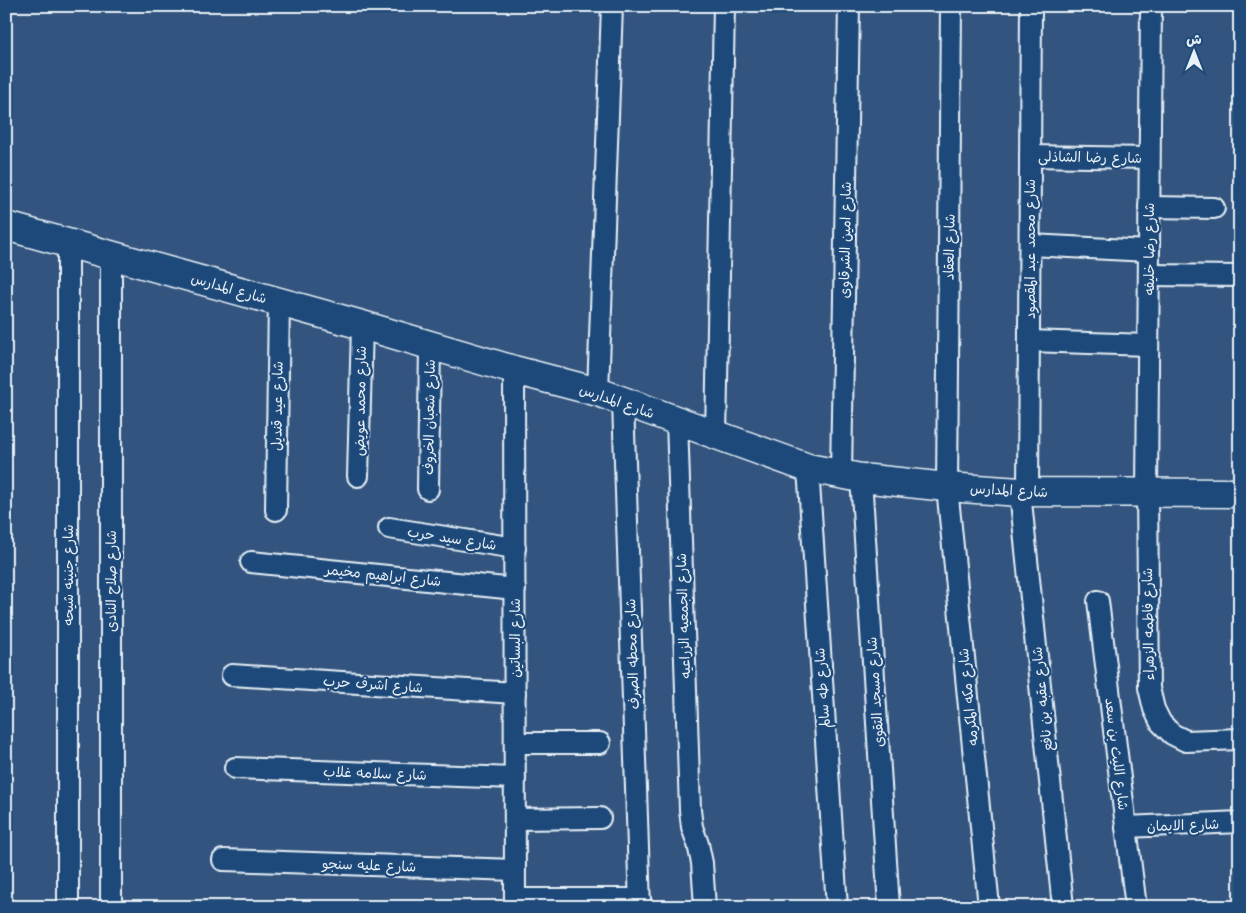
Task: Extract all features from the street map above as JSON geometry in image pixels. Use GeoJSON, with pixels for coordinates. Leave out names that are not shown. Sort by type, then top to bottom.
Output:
{"type":"FeatureCollection","features":[{"type":"Feature","properties":{"kind":"street"},"geometry":{"type":"LineString","coordinates":[[598,392],[612,6]]}},
{"type":"Feature","properties":{"kind":"street"},"geometry":{"type":"LineString","coordinates":[[716,436],[724,6]]}},
{"type":"Feature","properties":{"kind":"street","name":"شارع امين الشرقاوى"},"geometry":{"type":"LineString","coordinates":[[849,6],[851,476]]}},
{"type":"Feature","properties":{"kind":"street","name":"شارع العقاد"},"geometry":{"type":"LineString","coordinates":[[947,487],[951,6]]}},
{"type":"Feature","properties":{"kind":"street","name":"شارع محمد عبد المقصود"},"geometry":{"type":"LineString","coordinates":[[1024,492],[1029,341],[1031,6]]}},
{"type":"Feature","properties":{"kind":"street","name":"شارع رضا خليفه"},"geometry":{"type":"LineString","coordinates":[[1147,492],[1151,6]]}},
{"type":"Feature","properties":{"kind":"street","name":"شارع رضا الشاذلى"},"geometry":{"type":"LineString","coordinates":[[1030,156],[1149,158]]}},
{"type":"Feature","properties":{"kind":"street"},"geometry":{"type":"LineString","coordinates":[[1149,207],[1214,208]]}},
{"type":"Feature","properties":{"kind":"street","name":"شارع المدارس"},"geometry":{"type":"LineString","coordinates":[[6,226],[598,392],[808,468],[851,476],[947,487],[1024,492],[1240,493]]}},
{"type":"Feature","properties":{"kind":"street","name":"شارع جنينه شيحه"},"geometry":{"type":"LineString","coordinates":[[68,243],[68,907]]}},
{"type":"Feature","properties":{"kind":"street"},"geometry":{"type":"LineString","coordinates":[[1030,245],[1149,251]]}},
{"type":"Feature","properties":{"kind":"street","name":"شارع صلاح النادى"},"geometry":{"type":"LineString","coordinates":[[111,907],[112,255]]}},
{"type":"Feature","properties":{"kind":"street"},"geometry":{"type":"LineString","coordinates":[[1149,275],[1240,276]]}},
{"type":"Feature","properties":{"kind":"street","name":"شارع عيد قنديل"},"geometry":{"type":"LineString","coordinates":[[276,510],[279,302]]}},
{"type":"Feature","properties":{"kind":"street","name":"شارع محمد عويض"},"geometry":{"type":"LineString","coordinates":[[358,476],[362,325]]}},
{"type":"Feature","properties":{"kind":"street"},"geometry":{"type":"LineString","coordinates":[[1029,341],[1148,345]]}},
{"type":"Feature","properties":{"kind":"street","name":"شارع شعبان الخروف"},"geometry":{"type":"LineString","coordinates":[[428,489],[430,345]]}},
{"type":"Feature","properties":{"kind":"street","name":"شارع البساتين"},"geometry":{"type":"LineString","coordinates":[[514,370],[515,903]]}},
{"type":"Feature","properties":{"kind":"street","name":"شارع محطه الصرف"},"geometry":{"type":"LineString","coordinates":[[623,402],[640,903]]}},
{"type":"Feature","properties":{"kind":"street","name":"شارع الجمعيه الزراعيه"},"geometry":{"type":"LineString","coordinates":[[677,422],[690,810],[692,827],[702,864],[705,907]]}},
{"type":"Feature","properties":{"kind":"street","name":"شارع طه سالم"},"geometry":{"type":"LineString","coordinates":[[808,468],[837,907]]}},
{"type":"Feature","properties":{"kind":"street","name":"شارع مسجد التقوى"},"geometry":{"type":"LineString","coordinates":[[851,476],[889,907]]}},
{"type":"Feature","properties":{"kind":"street","name":"شارع مكه المكرمه"},"geometry":{"type":"LineString","coordinates":[[947,487],[989,907]]}},
{"type":"Feature","properties":{"kind":"street","name":"شارع عقبه بن نافع"},"geometry":{"type":"LineString","coordinates":[[1024,492],[1063,907]]}},
{"type":"Feature","properties":{"kind":"street","name":"شارع فاطمه الزهراء"},"geometry":{"type":"LineString","coordinates":[[1147,492],[1149,688],[1154,709],[1161,723],[1172,734],[1186,741],[1240,738]]}},
{"type":"Feature","properties":{"kind":"street","name":"شارع سيد حرب"},"geometry":{"type":"LineString","coordinates":[[389,528],[515,548]]}},
{"type":"Feature","properties":{"kind":"street","name":"شارع ابراهيم مخيمر"},"geometry":{"type":"LineString","coordinates":[[251,562],[515,589]]}},
{"type":"Feature","properties":{"kind":"street","name":"شارع الليث بن سعد"},"geometry":{"type":"LineString","coordinates":[[1098,600],[1136,907]]}},
{"type":"Feature","properties":{"kind":"street","name":"شارع اشرف حرب"},"geometry":{"type":"LineString","coordinates":[[232,675],[515,692]]}},
{"type":"Feature","properties":{"kind":"street"},"geometry":{"type":"LineString","coordinates":[[515,743],[600,744]]}},
{"type":"Feature","properties":{"kind":"street","name":"شارع سلامه غلاب"},"geometry":{"type":"LineString","coordinates":[[235,768],[515,778]]}},
{"type":"Feature","properties":{"kind":"street"},"geometry":{"type":"LineString","coordinates":[[515,819],[600,818]]}},
{"type":"Feature","properties":{"kind":"street","name":"شارع الايمان"},"geometry":{"type":"LineString","coordinates":[[1126,827],[1240,822]]}},
{"type":"Feature","properties":{"kind":"street","name":"شارع عليه سنجو"},"geometry":{"type":"LineString","coordinates":[[223,860],[515,870]]}},
{"type":"Feature","properties":{"kind":"street"},"geometry":{"type":"LineString","coordinates":[[515,903],[640,903]]}}]}
